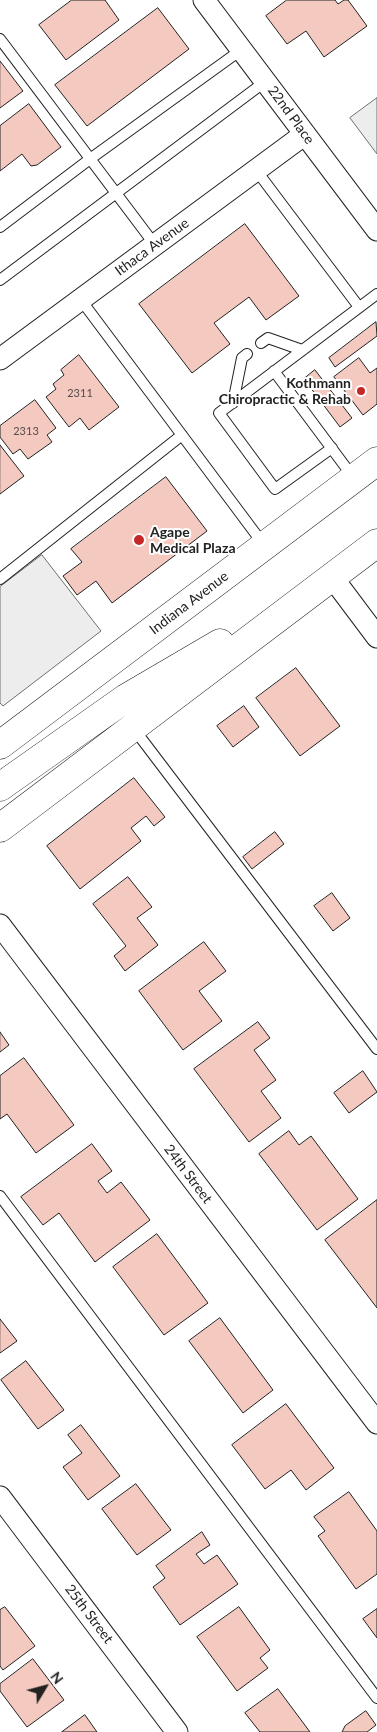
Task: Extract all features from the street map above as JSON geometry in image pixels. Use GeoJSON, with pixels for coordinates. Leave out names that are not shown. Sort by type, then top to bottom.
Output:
{"type":"FeatureCollection","features":[{"type":"Feature","properties":{"kind":"main road","name":"Indiana Avenue"},"geometry":{"type":"LineString","coordinates":[[0,745],[264,546],[365,475],[377,460]]}},
{"type":"Feature","properties":{"kind":"main road"},"geometry":{"type":"LineString","coordinates":[[0,828],[377,544]]}},
{"type":"Feature","properties":{"kind":"main road"},"geometry":{"type":"LineString","coordinates":[[0,787],[126,698],[332,577]]}},
{"type":"Feature","properties":{"kind":"street","name":"22nd Place"},"geometry":{"type":"LineString","coordinates":[[204,0],[377,230]]}},
{"type":"Feature","properties":{"kind":"street","name":"Ithaca Avenue"},"geometry":{"type":"LineString","coordinates":[[1,355],[81,300],[305,134]]}},
{"type":"Feature","properties":{"kind":"street"},"geometry":{"type":"LineString","coordinates":[[332,577],[377,637]]}},
{"type":"Feature","properties":{"kind":"street","name":"24th Street"},"geometry":{"type":"LineString","coordinates":[[0,924],[377,1423]]}},
{"type":"Feature","properties":{"kind":"street","name":"25th Street"},"geometry":{"type":"LineString","coordinates":[[0,1497],[177,1732]]}},
{"type":"Feature","properties":{"kind":"lane"},"geometry":{"type":"LineString","coordinates":[[0,39],[155,245]]}},
{"type":"Feature","properties":{"kind":"lane"},"geometry":{"type":"LineString","coordinates":[[0,227],[90,159],[241,50]]}},
{"type":"Feature","properties":{"kind":"lane"},"geometry":{"type":"LineString","coordinates":[[0,280],[266,81]]}},
{"type":"Feature","properties":{"kind":"lane"},"geometry":{"type":"LineString","coordinates":[[256,170],[360,307]]}},
{"type":"Feature","properties":{"kind":"lane"},"geometry":{"type":"LineString","coordinates":[[332,448],[275,489],[219,413],[377,294]]}},
{"type":"Feature","properties":{"kind":"lane"},"geometry":{"type":"LineString","coordinates":[[81,300],[264,546]]}},
{"type":"Feature","properties":{"kind":"lane"},"geometry":{"type":"LineString","coordinates":[[261,343],[268,338],[302,350]]}},
{"type":"Feature","properties":{"kind":"lane"},"geometry":{"type":"LineString","coordinates":[[233,403],[242,358],[247,354]]}},
{"type":"Feature","properties":{"kind":"lane"},"geometry":{"type":"LineString","coordinates":[[274,371],[332,448],[365,475]]}},
{"type":"Feature","properties":{"kind":"lane"},"geometry":{"type":"LineString","coordinates":[[0,579],[182,436]]}},
{"type":"Feature","properties":{"kind":"lane"},"geometry":{"type":"LineString","coordinates":[[133,728],[377,1049]]}},
{"type":"Feature","properties":{"kind":"lane"},"geometry":{"type":"LineString","coordinates":[[0,1196],[377,1698]]}},
{"type":"Feature","properties":{"kind":"shaded area"},"geometry":{"type":"Polygon","coordinates":[[[377,98],[377,154],[350,118],[377,98]]]}},
{"type":"Feature","properties":{"kind":"shaded area"},"geometry":{"type":"Polygon","coordinates":[[[42,555],[101,631],[3,706],[0,703],[0,587],[42,555]]]}},
{"type":"Feature","properties":{"kind":"building"},"geometry":{"type":"Polygon","coordinates":[[[72,0],[105,0],[119,20],[66,60],[39,25],[72,0]]]}},
{"type":"Feature","properties":{"kind":"building"},"geometry":{"type":"Polygon","coordinates":[[[287,0],[335,0],[338,4],[348,0],[367,26],[324,57],[306,31],[287,44],[266,16],[287,0]]]}},
{"type":"Feature","properties":{"kind":"building"},"geometry":{"type":"Polygon","coordinates":[[[158,8],[189,49],[87,126],[55,85],[158,8]]]}},
{"type":"Feature","properties":{"kind":"building"},"geometry":{"type":"Polygon","coordinates":[[[0,61],[23,91],[0,108],[0,61]]]}},
{"type":"Feature","properties":{"kind":"building"},"geometry":{"type":"Polygon","coordinates":[[[29,104],[61,147],[37,165],[31,166],[22,154],[0,171],[0,126],[29,104]]]}},
{"type":"Feature","properties":{"kind":"building"},"geometry":{"type":"Polygon","coordinates":[[[245,224],[299,296],[266,320],[249,297],[214,323],[230,344],[192,373],[139,304],[245,224]]]}},
{"type":"Feature","properties":{"kind":"building"},"geometry":{"type":"Polygon","coordinates":[[[376,322],[377,336],[335,367],[329,358],[376,322]]]}},
{"type":"Feature","properties":{"kind":"building"},"geometry":{"type":"Polygon","coordinates":[[[79,355],[119,407],[89,430],[80,418],[69,427],[46,397],[56,389],[53,384],[64,375],[61,370],[79,355]]]}},
{"type":"Feature","properties":{"kind":"building","name":"Kothmann Chiropractic & Rehab"},"geometry":{"type":"Polygon","coordinates":[[[359,358],[370,373],[377,368],[377,404],[363,415],[334,377],[359,358]]]}},
{"type":"Feature","properties":{"kind":"building"},"geometry":{"type":"Polygon","coordinates":[[[315,370],[352,418],[340,427],[304,379],[315,370]]]}},
{"type":"Feature","properties":{"kind":"building"},"geometry":{"type":"Polygon","coordinates":[[[35,400],[56,428],[47,435],[52,442],[28,459],[20,449],[13,454],[0,437],[0,426],[35,400]]]}},
{"type":"Feature","properties":{"kind":"building"},"geometry":{"type":"Polygon","coordinates":[[[0,445],[24,476],[0,494],[0,445]]]}},
{"type":"Feature","properties":{"kind":"building","name":"Agape Medical Plaza"},"geometry":{"type":"Polygon","coordinates":[[[166,477],[207,531],[112,603],[96,581],[77,595],[63,576],[82,562],[71,549],[166,477]]]}},
{"type":"Feature","properties":{"kind":"building"},"geometry":{"type":"Polygon","coordinates":[[[296,668],[340,726],[300,756],[256,698],[296,668]]]}},
{"type":"Feature","properties":{"kind":"building"},"geometry":{"type":"Polygon","coordinates":[[[244,706],[259,727],[233,747],[217,726],[244,706]]]}},
{"type":"Feature","properties":{"kind":"building"},"geometry":{"type":"Polygon","coordinates":[[[134,778],[165,817],[154,826],[146,816],[131,828],[141,841],[80,889],[47,846],[134,778]]]}},
{"type":"Feature","properties":{"kind":"building"},"geometry":{"type":"Polygon","coordinates":[[[275,832],[284,844],[252,869],[243,857],[275,832]]]}},
{"type":"Feature","properties":{"kind":"building"},"geometry":{"type":"Polygon","coordinates":[[[128,877],[152,907],[137,918],[158,945],[125,971],[114,956],[126,946],[93,904],[128,877]]]}},
{"type":"Feature","properties":{"kind":"building"},"geometry":{"type":"Polygon","coordinates":[[[332,893],[350,918],[333,931],[314,906],[332,893]]]}},
{"type":"Feature","properties":{"kind":"building"},"geometry":{"type":"Polygon","coordinates":[[[204,942],[226,971],[199,991],[222,1021],[183,1050],[139,991],[204,942]]]}},
{"type":"Feature","properties":{"kind":"building"},"geometry":{"type":"Polygon","coordinates":[[[258,1022],[270,1038],[254,1050],[276,1080],[261,1091],[281,1118],[249,1142],[194,1069],[258,1022]]]}},
{"type":"Feature","properties":{"kind":"building"},"geometry":{"type":"Polygon","coordinates":[[[0,1032],[9,1045],[0,1052],[0,1032]]]}},
{"type":"Feature","properties":{"kind":"building"},"geometry":{"type":"Polygon","coordinates":[[[24,1058],[74,1125],[36,1153],[7,1114],[0,1119],[0,1076],[24,1058]]]}},
{"type":"Feature","properties":{"kind":"building"},"geometry":{"type":"Polygon","coordinates":[[[363,1071],[377,1092],[349,1113],[334,1093],[363,1071]]]}},
{"type":"Feature","properties":{"kind":"building"},"geometry":{"type":"Polygon","coordinates":[[[289,1131],[299,1145],[311,1136],[358,1199],[317,1230],[259,1154],[289,1131]]]}},
{"type":"Feature","properties":{"kind":"building"},"geometry":{"type":"Polygon","coordinates":[[[92,1144],[112,1171],[98,1181],[107,1193],[121,1182],[150,1220],[95,1262],[59,1213],[43,1225],[21,1197],[92,1144]]]}},
{"type":"Feature","properties":{"kind":"building"},"geometry":{"type":"Polygon","coordinates":[[[377,1200],[377,1308],[325,1240],[377,1200]]]}},
{"type":"Feature","properties":{"kind":"building"},"geometry":{"type":"Polygon","coordinates":[[[157,1234],[208,1303],[164,1335],[113,1267],[157,1234]]]}},
{"type":"Feature","properties":{"kind":"building"},"geometry":{"type":"Polygon","coordinates":[[[220,1318],[273,1390],[243,1413],[189,1341],[220,1318]]]}},
{"type":"Feature","properties":{"kind":"building"},"geometry":{"type":"Polygon","coordinates":[[[0,1319],[17,1341],[0,1353],[0,1319]]]}},
{"type":"Feature","properties":{"kind":"building"},"geometry":{"type":"Polygon","coordinates":[[[26,1361],[64,1410],[38,1429],[1,1380],[26,1361]]]}},
{"type":"Feature","properties":{"kind":"building"},"geometry":{"type":"Polygon","coordinates":[[[286,1404],[334,1468],[306,1490],[291,1470],[265,1489],[232,1445],[286,1404]]]}},
{"type":"Feature","properties":{"kind":"building"},"geometry":{"type":"Polygon","coordinates":[[[81,1425],[120,1476],[88,1500],[63,1467],[82,1453],[68,1435],[81,1425]]]}},
{"type":"Feature","properties":{"kind":"building"},"geometry":{"type":"Polygon","coordinates":[[[136,1484],[171,1530],[137,1555],[102,1509],[136,1484]]]}},
{"type":"Feature","properties":{"kind":"building"},"geometry":{"type":"Polygon","coordinates":[[[349,1492],[377,1531],[377,1574],[356,1589],[318,1536],[325,1531],[314,1517],[349,1492]]]}},
{"type":"Feature","properties":{"kind":"building"},"geometry":{"type":"Polygon","coordinates":[[[202,1532],[210,1545],[196,1554],[204,1564],[217,1555],[238,1584],[180,1625],[153,1587],[165,1578],[156,1566],[202,1532]]]}},
{"type":"Feature","properties":{"kind":"building"},"geometry":{"type":"Polygon","coordinates":[[[5,1607],[35,1646],[3,1670],[0,1666],[0,1610],[5,1607]]]}},
{"type":"Feature","properties":{"kind":"building"},"geometry":{"type":"Polygon","coordinates":[[[239,1607],[270,1650],[260,1658],[268,1668],[237,1691],[197,1637],[239,1607]]]}},
{"type":"Feature","properties":{"kind":"building"},"geometry":{"type":"Polygon","coordinates":[[[377,1609],[377,1638],[363,1619],[377,1609]]]}},
{"type":"Feature","properties":{"kind":"building"},"geometry":{"type":"Polygon","coordinates":[[[33,1659],[64,1700],[27,1727],[0,1691],[0,1684],[33,1659]]]}},
{"type":"Feature","properties":{"kind":"building"},"geometry":{"type":"Polygon","coordinates":[[[278,1689],[310,1732],[260,1732],[245,1713],[278,1689]]]}},
{"type":"Feature","properties":{"kind":"building"},"geometry":{"type":"Polygon","coordinates":[[[366,1711],[376,1725],[367,1732],[342,1732],[345,1726],[366,1711]]]}},
{"type":"Feature","properties":{"kind":"building"},"geometry":{"type":"Polygon","coordinates":[[[85,1715],[97,1732],[62,1732],[85,1715]]]}},
{"type":"Feature","properties":{"kind":"place","name":"Kothmann Chiropractic & Rehab"},"geometry":{"type":"Point","coordinates":[361,391]}},
{"type":"Feature","properties":{"kind":"place","name":"Agape Medical Plaza"},"geometry":{"type":"Point","coordinates":[139,540]}}]}
